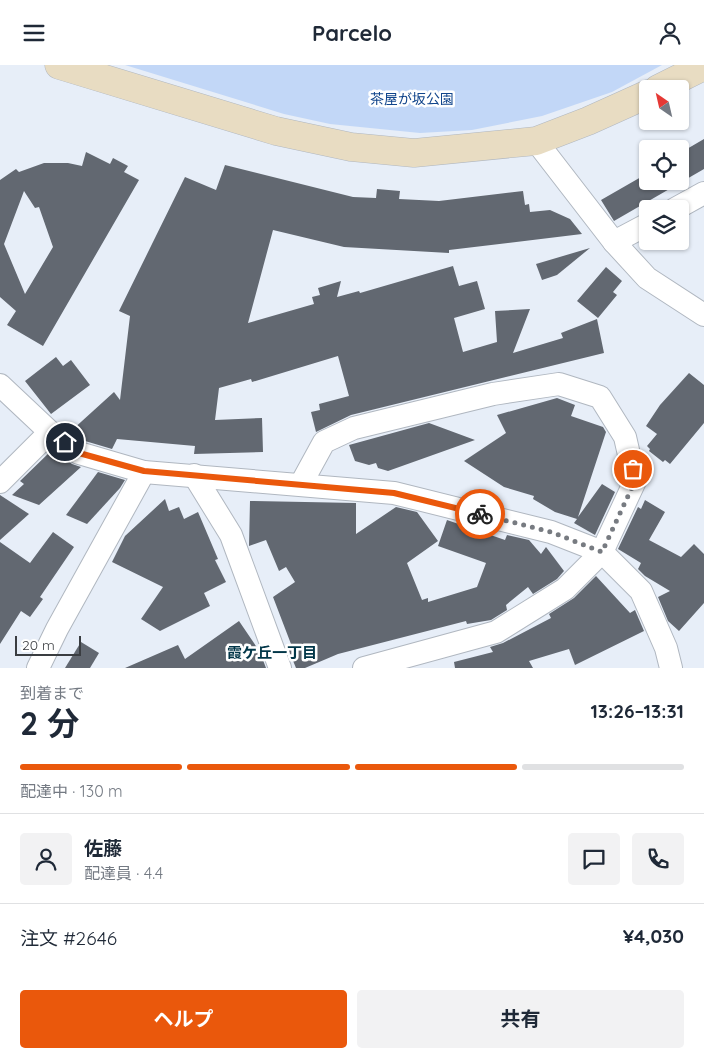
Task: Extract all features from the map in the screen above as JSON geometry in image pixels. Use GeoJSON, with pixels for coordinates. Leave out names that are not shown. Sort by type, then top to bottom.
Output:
{"type":"FeatureCollection","features":[{"type":"Feature","properties":{"kind":"street"},"geometry":{"type":"LineString","coordinates":[[59,65],[276,131],[351,147],[414,153],[536,141],[588,121],[639,98]]}},
{"type":"Feature","properties":{"kind":"street"},"geometry":{"type":"LineString","coordinates":[[676,80],[704,66]]}},
{"type":"Feature","properties":{"kind":"street"},"geometry":{"type":"LineString","coordinates":[[536,141],[614,242],[647,278],[704,315]]}},
{"type":"Feature","properties":{"kind":"street"},"geometry":{"type":"LineString","coordinates":[[689,201],[704,193]]}},
{"type":"Feature","properties":{"kind":"street"},"geometry":{"type":"LineString","coordinates":[[614,242],[639,229]]}},
{"type":"Feature","properties":{"kind":"street"},"geometry":{"type":"LineString","coordinates":[[301,484],[324,442],[354,428],[493,394],[558,384],[600,397],[625,437],[635,481],[602,552],[564,589],[496,633],[364,668]]}},
{"type":"Feature","properties":{"kind":"street"},"geometry":{"type":"LineString","coordinates":[[0,385],[50,432],[79,453],[144,471],[394,493],[551,532],[602,552],[641,591],[666,648],[671,668]]}},
{"type":"Feature","properties":{"kind":"street"},"geometry":{"type":"LineString","coordinates":[[0,482],[50,432]]}},
{"type":"Feature","properties":{"kind":"street"},"geometry":{"type":"LineString","coordinates":[[38,668],[57,629],[144,471]]}},
{"type":"Feature","properties":{"kind":"street"},"geometry":{"type":"LineString","coordinates":[[194,475],[231,535],[280,668]]}},
{"type":"Feature","properties":{"kind":"green space","name":"茶屋が坂公園"},"geometry":{"type":"Polygon","coordinates":[[[125,65],[662,65],[612,92],[542,116],[472,130],[420,133],[330,124],[284,114],[125,65]]]}},
{"type":"Feature","properties":{"kind":"building"},"geometry":{"type":"Polygon","coordinates":[[[704,139],[704,169],[689,178],[689,148],[704,139]]]}},
{"type":"Feature","properties":{"kind":"building"},"geometry":{"type":"Polygon","coordinates":[[[86,152],[110,164],[113,158],[128,166],[124,172],[139,180],[43,346],[7,325],[16,311],[0,297],[0,180],[16,169],[19,172],[44,163],[68,163],[82,166],[86,152]],[[24,191],[4,244],[25,294],[53,247],[39,207],[35,208],[24,191]]]}},
{"type":"Feature","properties":{"kind":"building"},"geometry":{"type":"Polygon","coordinates":[[[225,165],[353,197],[376,198],[377,189],[400,191],[399,199],[439,201],[523,191],[525,205],[529,204],[530,212],[550,210],[570,219],[582,234],[449,250],[449,253],[344,247],[273,230],[248,323],[314,304],[312,297],[320,295],[318,288],[341,281],[337,297],[359,291],[360,293],[453,266],[459,286],[477,281],[485,309],[454,318],[463,352],[497,342],[495,311],[530,309],[513,353],[563,338],[561,333],[597,319],[604,353],[351,415],[316,432],[311,412],[320,410],[319,404],[349,396],[338,356],[252,382],[251,379],[219,388],[215,420],[262,418],[263,452],[194,454],[195,446],[117,439],[112,449],[85,441],[71,431],[114,392],[120,400],[130,316],[119,311],[185,177],[216,190],[225,165]]]}},
{"type":"Feature","properties":{"kind":"building"},"geometry":{"type":"Polygon","coordinates":[[[639,178],[639,190],[668,190],[650,200],[639,200],[639,207],[614,221],[601,200],[639,178]]]}},
{"type":"Feature","properties":{"kind":"building"},"geometry":{"type":"Polygon","coordinates":[[[590,248],[557,275],[542,280],[536,264],[590,248]]]}},
{"type":"Feature","properties":{"kind":"building"},"geometry":{"type":"Polygon","coordinates":[[[606,267],[622,281],[613,292],[617,295],[598,318],[577,301],[606,267]]]}},
{"type":"Feature","properties":{"kind":"building"},"geometry":{"type":"Polygon","coordinates":[[[56,357],[63,366],[71,360],[90,385],[51,414],[25,381],[56,357]]]}},
{"type":"Feature","properties":{"kind":"building"},"geometry":{"type":"Polygon","coordinates":[[[689,373],[704,385],[704,423],[670,464],[665,460],[663,462],[649,451],[650,449],[647,446],[657,434],[646,426],[660,405],[689,373]]]}},
{"type":"Feature","properties":{"kind":"building"},"geometry":{"type":"Polygon","coordinates":[[[557,398],[575,405],[571,416],[603,427],[606,432],[578,517],[602,484],[615,492],[595,535],[574,523],[577,519],[555,512],[533,499],[534,496],[504,487],[464,461],[506,433],[497,415],[557,398]]]}},
{"type":"Feature","properties":{"kind":"building"},"geometry":{"type":"Polygon","coordinates":[[[429,423],[475,440],[388,471],[378,468],[376,463],[369,465],[355,461],[349,445],[429,423]]]}},
{"type":"Feature","properties":{"kind":"building"},"geometry":{"type":"Polygon","coordinates":[[[52,450],[72,464],[81,467],[39,505],[12,495],[24,484],[20,481],[52,450]]]}},
{"type":"Feature","properties":{"kind":"building"},"geometry":{"type":"Polygon","coordinates":[[[98,472],[125,480],[87,524],[66,515],[98,472]]]}},
{"type":"Feature","properties":{"kind":"building"},"geometry":{"type":"Polygon","coordinates":[[[0,495],[29,514],[0,540],[0,495]]]}},
{"type":"Feature","properties":{"kind":"building"},"geometry":{"type":"Polygon","coordinates":[[[165,499],[169,511],[179,507],[184,519],[198,512],[218,559],[215,560],[226,582],[204,593],[210,606],[160,631],[141,619],[163,587],[112,562],[125,536],[165,499]]]}},
{"type":"Feature","properties":{"kind":"building"},"geometry":{"type":"Polygon","coordinates":[[[645,500],[665,512],[649,540],[681,557],[694,544],[704,554],[704,603],[679,631],[668,621],[658,597],[670,591],[645,576],[638,569],[641,563],[618,549],[638,507],[641,509],[645,500]]]}},
{"type":"Feature","properties":{"kind":"building"},"geometry":{"type":"Polygon","coordinates":[[[250,501],[356,503],[356,534],[396,507],[417,512],[438,541],[407,563],[422,600],[428,598],[428,602],[477,587],[486,563],[438,546],[447,520],[505,540],[507,535],[529,540],[541,554],[546,547],[564,571],[557,579],[533,594],[528,587],[506,605],[507,610],[491,620],[467,624],[466,621],[338,654],[305,668],[296,668],[287,646],[291,644],[273,597],[295,582],[286,567],[279,571],[266,540],[249,546],[250,501]]]}},
{"type":"Feature","properties":{"kind":"building"},"geometry":{"type":"Polygon","coordinates":[[[53,532],[74,547],[40,597],[43,599],[30,617],[21,611],[0,644],[0,542],[30,563],[53,532]]]}},
{"type":"Feature","properties":{"kind":"building"},"geometry":{"type":"Polygon","coordinates":[[[596,576],[630,613],[635,610],[644,631],[575,665],[569,649],[529,661],[533,668],[455,668],[454,662],[493,652],[490,647],[503,643],[551,618],[549,614],[574,598],[596,576]]]}},
{"type":"Feature","properties":{"kind":"building"},"geometry":{"type":"Polygon","coordinates":[[[239,621],[260,652],[266,668],[125,668],[178,645],[185,659],[239,621]]]}},
{"type":"Feature","properties":{"kind":"building"},"geometry":{"type":"Polygon","coordinates":[[[81,642],[99,653],[90,668],[65,668],[81,642]]]}},
{"type":"Feature","properties":{"kind":"way so far"},"geometry":{"type":"LineString","coordinates":[[480,514],[551,532],[602,552],[635,481],[633,469]]}},
{"type":"Feature","properties":{"kind":"district","name":"霞ケ丘一丁目"},"geometry":{"type":"Point","coordinates":[272,652]}},
{"type":"Feature","properties":{"kind":"route"},"geometry":{"type":"LineString","coordinates":[[65,442],[79,453],[144,471],[394,493],[480,514]]}}]}
